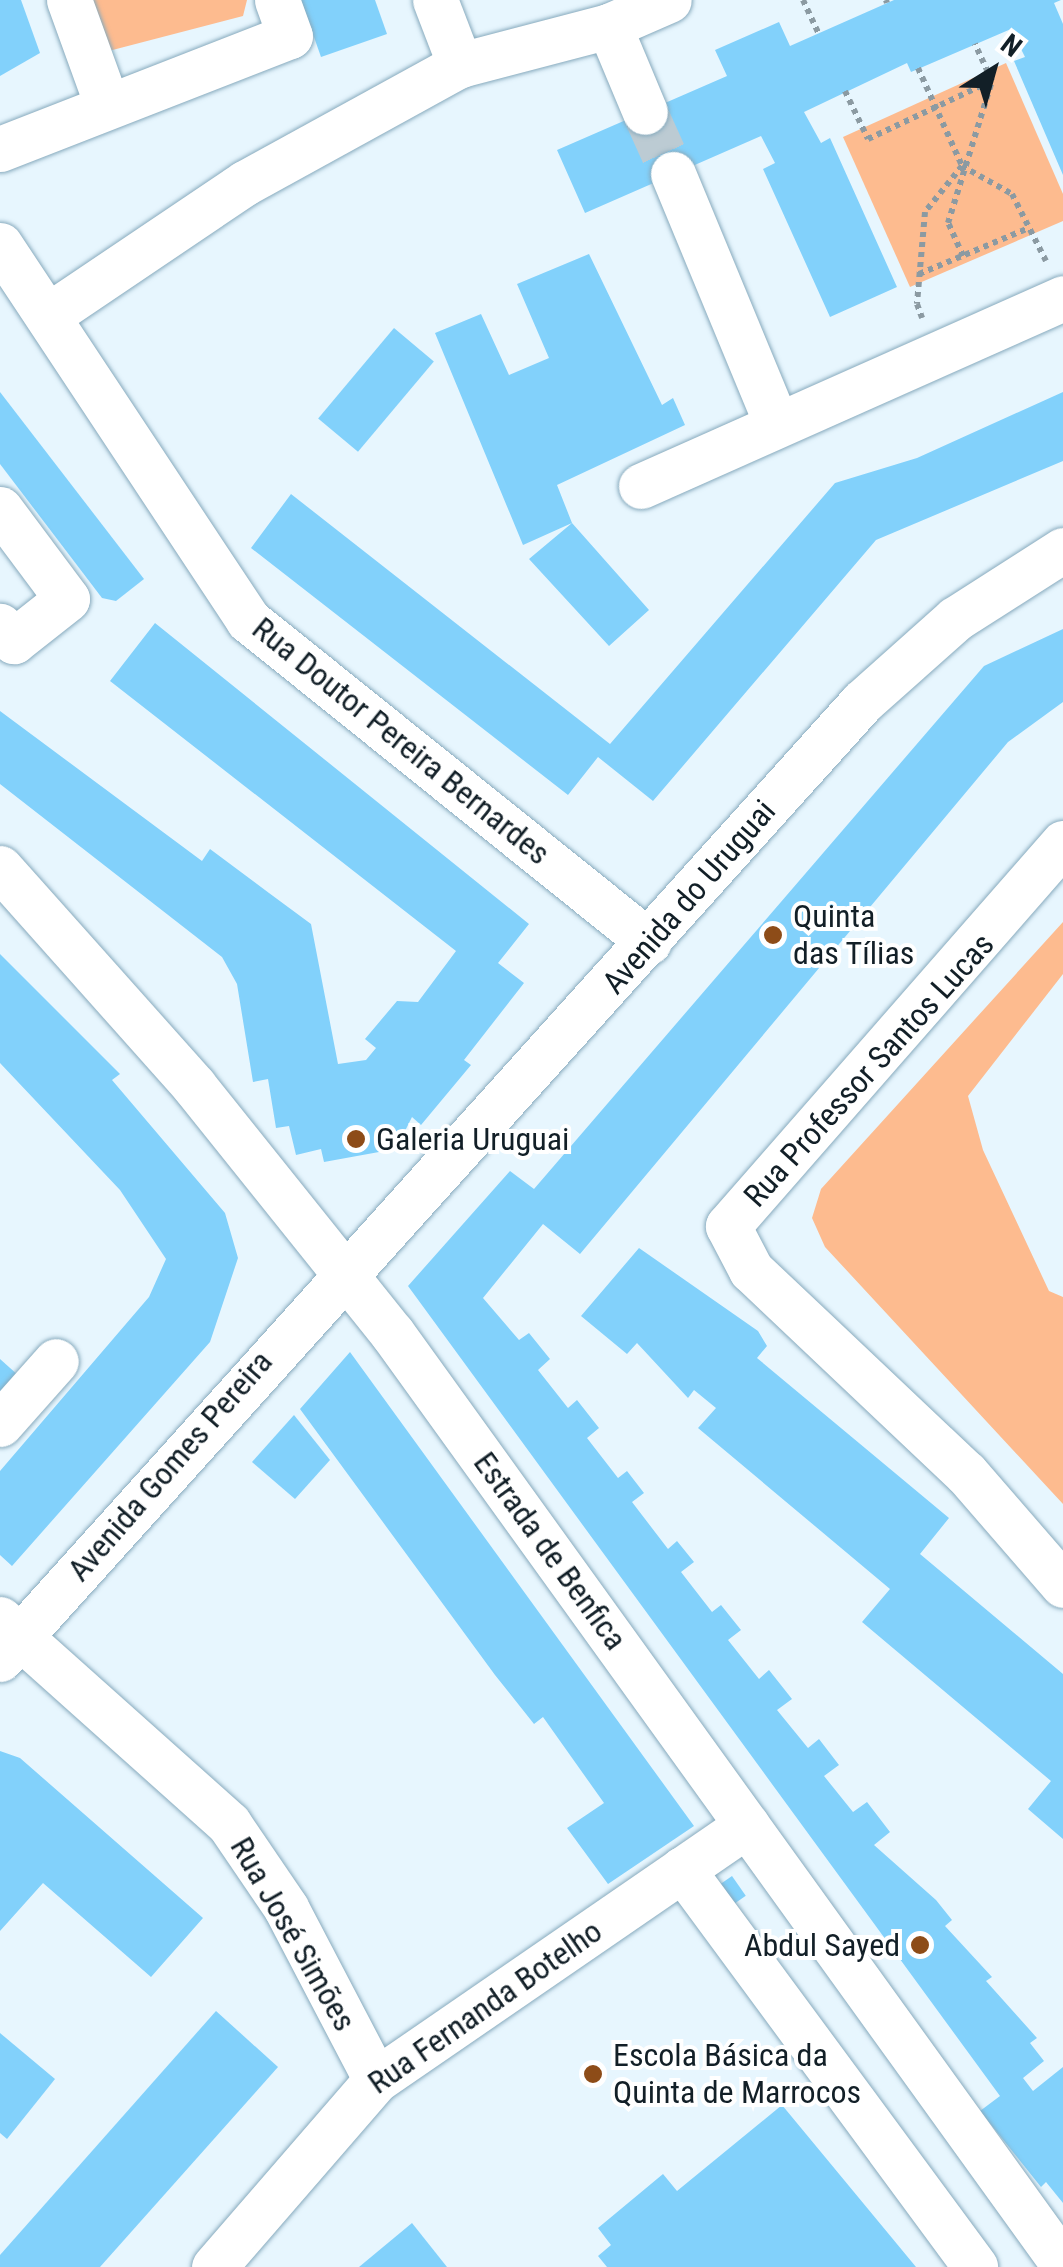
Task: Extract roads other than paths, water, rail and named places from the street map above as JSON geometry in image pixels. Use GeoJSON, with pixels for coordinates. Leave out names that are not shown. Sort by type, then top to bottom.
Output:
{"type":"FeatureCollection","features":[{"type":"Feature","properties":{"kind":"street"},"geometry":{"type":"LineString","coordinates":[[69,0],[106,102]]}},
{"type":"Feature","properties":{"kind":"street"},"geometry":{"type":"LineString","coordinates":[[0,149],[106,102],[290,36],[277,0]]}},
{"type":"Feature","properties":{"kind":"street"},"geometry":{"type":"LineString","coordinates":[[435,0],[460,65]]}},
{"type":"Feature","properties":{"kind":"street"},"geometry":{"type":"LineString","coordinates":[[49,315],[245,183],[460,65],[610,26],[669,0]]}},
{"type":"Feature","properties":{"kind":"street"},"geometry":{"type":"LineString","coordinates":[[610,26],[645,112]]}},
{"type":"Feature","properties":{"kind":"street"},"geometry":{"type":"LineString","coordinates":[[673,174],[775,420]]}},
{"type":"Feature","properties":{"kind":"street","name":"Rua Doutor Pereira Bernardes"},"geometry":{"type":"LineString","coordinates":[[0,245],[248,620],[649,942]]}},
{"type":"Feature","properties":{"kind":"street"},"geometry":{"type":"LineString","coordinates":[[641,486],[775,420],[1063,298]]}},
{"type":"Feature","properties":{"kind":"street"},"geometry":{"type":"LineString","coordinates":[[0,510],[68,598],[14,641],[0,626]]}},
{"type":"Feature","properties":{"kind":"street","name":"Avenida do Uruguai"},"geometry":{"type":"LineString","coordinates":[[345,1279],[901,664],[1063,550]]}},
{"type":"Feature","properties":{"kind":"street","name":"Rua Professor Santos Lucas"},"geometry":{"type":"LineString","coordinates":[[1063,844],[1010,914],[728,1226],[751,1270],[966,1472],[1063,1585]]}},
{"type":"Feature","properties":{"kind":"street","name":"Estrada de Benfica"},"geometry":{"type":"LineString","coordinates":[[0,868],[194,1086],[422,1373],[1063,2264]]}},
{"type":"Feature","properties":{"kind":"street","name":"Rua Professor Santos Lucas"},"geometry":{"type":"LineString","coordinates":[[1010,914],[1063,884]]}},
{"type":"Feature","properties":{"kind":"street","name":"Avenida Gomes Pereira"},"geometry":{"type":"LineString","coordinates":[[7,1638],[345,1279]]}},
{"type":"Feature","properties":{"kind":"street"},"geometry":{"type":"LineString","coordinates":[[0,1424],[56,1362]]}},
{"type":"Feature","properties":{"kind":"street","name":"Rua José Simões"},"geometry":{"type":"LineString","coordinates":[[7,1638],[229,1824],[286,1908],[376,2080]]}},
{"type":"Feature","properties":{"kind":"street","name":"Rua Fernanda Botelho"},"geometry":{"type":"LineString","coordinates":[[214,2267],[376,2080],[747,1825]]}},
{"type":"Feature","properties":{"kind":"street"},"geometry":{"type":"LineString","coordinates":[[682,1869],[975,2267]]}},
{"type":"Feature","properties":{"kind":"tunnel"},"geometry":{"type":"LineString","coordinates":[[645,112],[673,174]]}},
{"type":"Feature","properties":{"kind":"place","name":"Quinta das Tílias"},"geometry":{"type":"Point","coordinates":[773,935]}},
{"type":"Feature","properties":{"kind":"place","name":"Galeria Uruguai"},"geometry":{"type":"Point","coordinates":[356,1139]}},
{"type":"Feature","properties":{"kind":"place","name":"Abdul Sayed"},"geometry":{"type":"Point","coordinates":[920,1945]}},
{"type":"Feature","properties":{"kind":"place","name":"Escola Básica da Quinta de Marrocos"},"geometry":{"type":"Point","coordinates":[593,2074]}}]}
